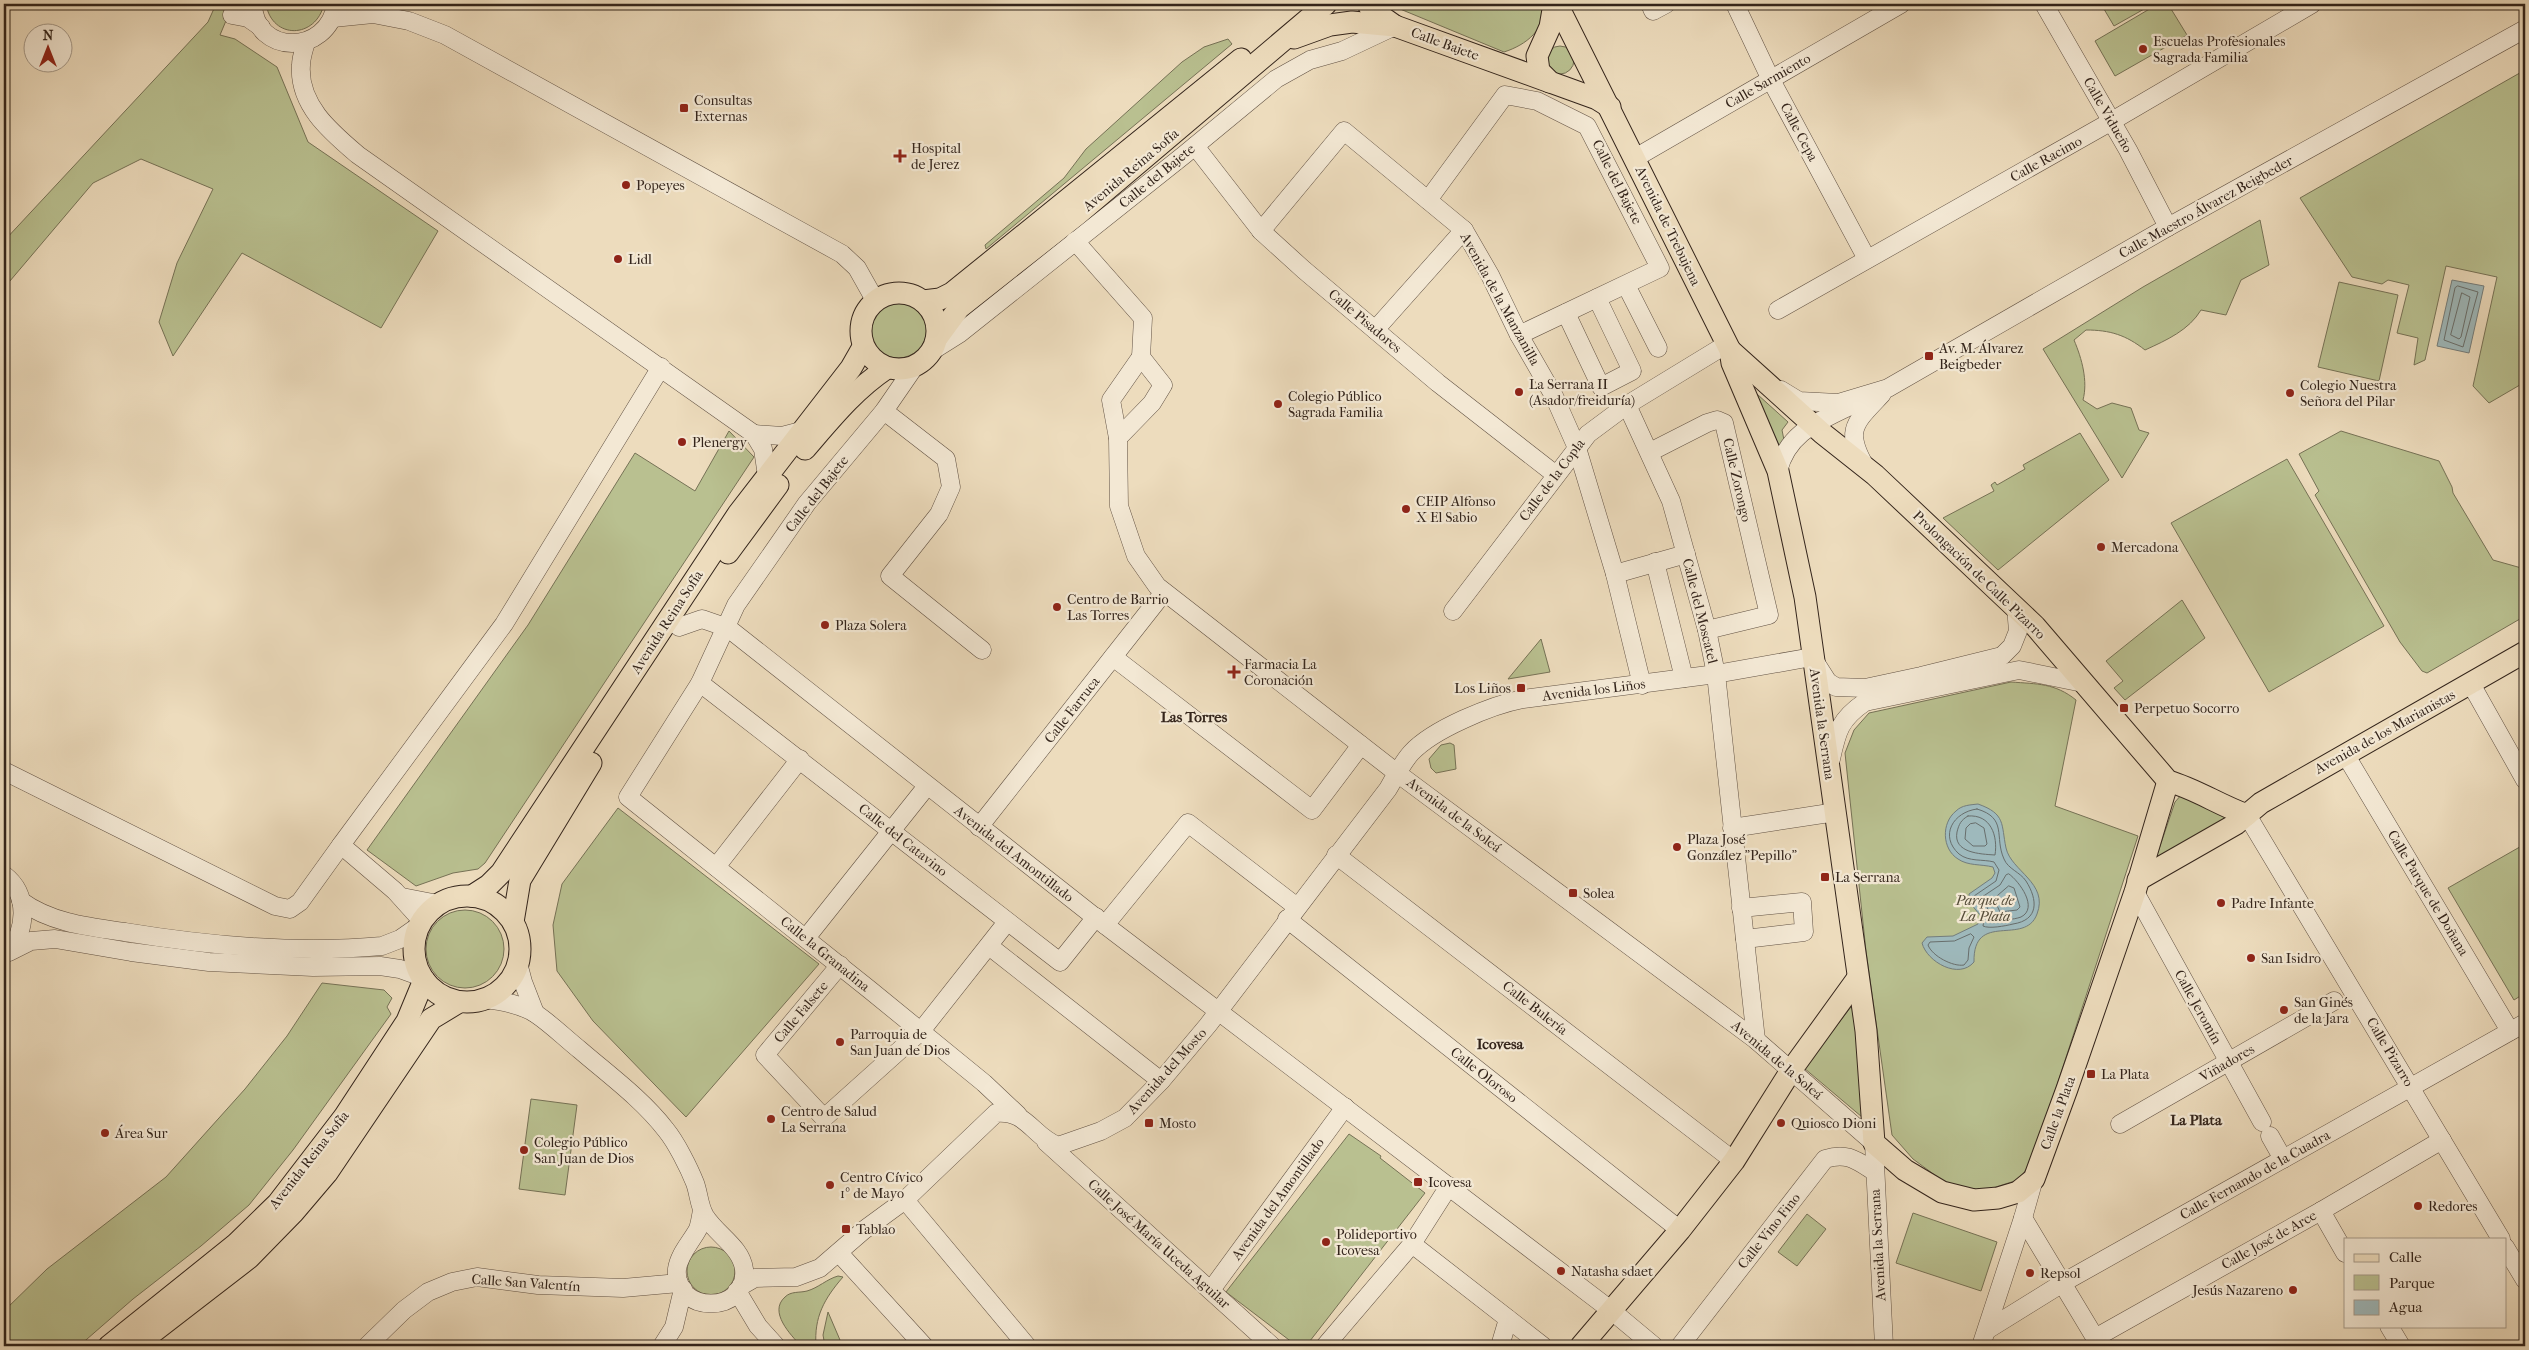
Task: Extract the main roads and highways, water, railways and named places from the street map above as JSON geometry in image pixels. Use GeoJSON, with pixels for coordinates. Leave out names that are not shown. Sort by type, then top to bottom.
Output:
{"type":"FeatureCollection","features":[{"type":"Feature","properties":{"kind":"main road","name":"Avenida Reina Sofía"},"geometry":{"type":"LineString","coordinates":[[923,301],[940,299],[952,293],[1274,32],[1304,4]]}},
{"type":"Feature","properties":{"kind":"main road","name":"Avenida Reina Sofía"},"geometry":{"type":"LineString","coordinates":[[935,344],[959,308],[1078,214],[1326,4]]}},
{"type":"Feature","properties":{"kind":"main road"},"geometry":{"type":"LineString","coordinates":[[1368,4],[1371,9],[1395,26]]}},
{"type":"Feature","properties":{"kind":"main road","name":"Avenida de Trebujena"},"geometry":{"type":"LineString","coordinates":[[1554,82],[1539,71],[1537,56],[1550,27],[1556,4]]}},
{"type":"Feature","properties":{"kind":"main road","name":"Avenida de Trebujena"},"geometry":{"type":"LineString","coordinates":[[1556,4],[1581,49],[1729,347]]}},
{"type":"Feature","properties":{"kind":"main road"},"geometry":{"type":"LineString","coordinates":[[1282,42],[1330,25],[1352,22],[1395,26]]}},
{"type":"Feature","properties":{"kind":"main road","name":"Calle Bajete"},"geometry":{"type":"LineString","coordinates":[[1395,26],[1554,82]]}},
{"type":"Feature","properties":{"kind":"main road"},"geometry":{"type":"LineString","coordinates":[[1542,46],[1558,37],[1566,37],[1581,49],[1582,68],[1578,75],[1565,83],[1554,82]]}},
{"type":"Feature","properties":{"kind":"main road","name":"Calle Bajete"},"geometry":{"type":"LineString","coordinates":[[1495,62],[1512,59],[1542,46]]}},
{"type":"Feature","properties":{"kind":"main road"},"geometry":{"type":"LineString","coordinates":[[1554,82],[1597,99],[1610,107]]}},
{"type":"Feature","properties":{"kind":"main road"},"geometry":{"type":"LineString","coordinates":[[900,292],[912,294],[923,301],[935,317],[935,344],[915,366],[906,369],[887,368],[869,356],[863,347],[860,337],[862,321],[868,307],[875,300],[887,294],[900,292]]}},
{"type":"Feature","properties":{"kind":"main road","name":"Avenida Reina Sofía"},"geometry":{"type":"LineString","coordinates":[[472,896],[489,885],[501,872],[738,514],[851,368],[863,347]]}},
{"type":"Feature","properties":{"kind":"main road","name":"Prolongación de Calle Pizarro"},"geometry":{"type":"LineString","coordinates":[[1729,347],[1813,425],[1868,470],[2016,607],[2035,626],[2168,781]]}},
{"type":"Feature","properties":{"kind":"main road","name":"Avenida la Serrana"},"geometry":{"type":"LineString","coordinates":[[1729,347],[1732,363],[1778,471],[1805,597],[1828,773],[1836,812],[1857,979],[1866,1031],[1874,1143]]}},
{"type":"Feature","properties":{"kind":"main road","name":"Avenida Reina Sofía"},"geometry":{"type":"LineString","coordinates":[[513,922],[520,880],[528,863],[626,706],[728,553],[802,452],[847,400],[867,381],[887,368]]}},
{"type":"Feature","properties":{"kind":"main road","name":"Avenida de los Marianistas"},"geometry":{"type":"LineString","coordinates":[[2247,815],[2261,803],[2525,652]]}},
{"type":"Feature","properties":{"kind":"main road"},"geometry":{"type":"LineString","coordinates":[[2168,781],[2186,786],[2230,809],[2247,815]]}},
{"type":"Feature","properties":{"kind":"main road","name":"Calle la Plata"},"geometry":{"type":"LineString","coordinates":[[1874,1143],[1905,1170],[1942,1192],[1974,1200],[1998,1198],[2018,1192],[2034,1179],[2137,886],[2168,781]]}},
{"type":"Feature","properties":{"kind":"main road"},"geometry":{"type":"LineString","coordinates":[[2137,886],[2236,824],[2247,815]]}},
{"type":"Feature","properties":{"kind":"main road","name":"Avenida Reina Sofía"},"geometry":{"type":"LineString","coordinates":[[472,896],[495,904],[513,922],[520,938],[520,955],[516,971],[507,985],[493,996],[477,1002],[458,1002],[441,996],[423,978],[417,969],[413,951],[416,933],[421,923],[438,904],[455,897],[472,896]]}},
{"type":"Feature","properties":{"kind":"main road","name":"Avenida Reina Sofía"},"geometry":{"type":"LineString","coordinates":[[109,1346],[236,1244],[278,1203],[344,1117],[407,1021],[423,978]]}},
{"type":"Feature","properties":{"kind":"main road"},"geometry":{"type":"LineString","coordinates":[[1581,1346],[1680,1230],[1734,1161],[1792,1069],[1857,979]]}},
{"type":"Feature","properties":{"kind":"main road","name":"Avenida Reina Sofía"},"geometry":{"type":"LineString","coordinates":[[134,1346],[249,1258],[293,1214],[332,1165],[431,1019],[458,1002]]}},
{"type":"Feature","properties":{"kind":"water"},"geometry":{"type":"Polygon","coordinates":[[[2452,280],[2484,286],[2469,353],[2437,346],[2452,280]]]}},
{"type":"Feature","properties":{"kind":"water"},"geometry":{"type":"Polygon","coordinates":[[[1978,804],[1998,816],[2001,821],[2009,856],[2034,886],[2038,894],[2039,903],[2037,914],[2031,923],[2022,928],[1990,933],[1982,937],[1976,946],[1974,962],[1968,967],[1952,969],[1930,957],[1922,943],[1927,937],[1953,936],[1978,924],[1980,915],[1970,903],[1969,894],[1992,878],[1995,873],[1993,867],[1970,864],[1958,859],[1949,849],[1945,836],[1948,822],[1958,809],[1963,806],[1978,804]]]}},
{"type":"Feature","properties":{"kind":"place","name":"Escuelas Profesionales Sagrada Familia"},"geometry":{"type":"Point","coordinates":[2143,49]}},
{"type":"Feature","properties":{"kind":"place","name":"Consultas Externas"},"geometry":{"type":"Point","coordinates":[684,108]}},
{"type":"Feature","properties":{"kind":"place","name":"Hospital de Jerez"},"geometry":{"type":"Point","coordinates":[900,156]}},
{"type":"Feature","properties":{"kind":"place","name":"Popeyes"},"geometry":{"type":"Point","coordinates":[626,185]}},
{"type":"Feature","properties":{"kind":"place","name":"Lidl"},"geometry":{"type":"Point","coordinates":[618,259]}},
{"type":"Feature","properties":{"kind":"place","name":"Av. M. Álvarez Beigbeder"},"geometry":{"type":"Point","coordinates":[1929,356]}},
{"type":"Feature","properties":{"kind":"place","name":"La Serrana II (Asador/freiduría)"},"geometry":{"type":"Point","coordinates":[1519,392]}},
{"type":"Feature","properties":{"kind":"place","name":"Colegio Nuestra Señora del Pilar"},"geometry":{"type":"Point","coordinates":[2290,393]}},
{"type":"Feature","properties":{"kind":"place","name":"Colegio Público Sagrada Familia"},"geometry":{"type":"Point","coordinates":[1278,404]}},
{"type":"Feature","properties":{"kind":"place","name":"Plenergy"},"geometry":{"type":"Point","coordinates":[682,442]}},
{"type":"Feature","properties":{"kind":"place","name":"CEIP Alfonso X El Sabio"},"geometry":{"type":"Point","coordinates":[1406,509]}},
{"type":"Feature","properties":{"kind":"place","name":"Mercadona"},"geometry":{"type":"Point","coordinates":[2101,547]}},
{"type":"Feature","properties":{"kind":"place","name":"Centro de Barrio Las Torres"},"geometry":{"type":"Point","coordinates":[1057,607]}},
{"type":"Feature","properties":{"kind":"place","name":"Plaza Solera"},"geometry":{"type":"Point","coordinates":[825,625]}},
{"type":"Feature","properties":{"kind":"place","name":"Farmacia La Coronación"},"geometry":{"type":"Point","coordinates":[1234,672]}},
{"type":"Feature","properties":{"kind":"place","name":"Los Liños"},"geometry":{"type":"Point","coordinates":[1521,688]}},
{"type":"Feature","properties":{"kind":"place","name":"Perpetuo Socorro"},"geometry":{"type":"Point","coordinates":[2124,708]}},
{"type":"Feature","properties":{"kind":"place","name":"Plaza José González \"Pepillo\""},"geometry":{"type":"Point","coordinates":[1677,847]}},
{"type":"Feature","properties":{"kind":"place","name":"La Serrana"},"geometry":{"type":"Point","coordinates":[1825,877]}},
{"type":"Feature","properties":{"kind":"place","name":"Solea"},"geometry":{"type":"Point","coordinates":[1573,893]}},
{"type":"Feature","properties":{"kind":"place","name":"Padre Infante"},"geometry":{"type":"Point","coordinates":[2221,903]}},
{"type":"Feature","properties":{"kind":"place","name":"San Isidro"},"geometry":{"type":"Point","coordinates":[2251,958]}},
{"type":"Feature","properties":{"kind":"place","name":"San Ginés de la Jara"},"geometry":{"type":"Point","coordinates":[2284,1010]}},
{"type":"Feature","properties":{"kind":"place","name":"Parroquia de San Juan de Dios"},"geometry":{"type":"Point","coordinates":[840,1042]}},
{"type":"Feature","properties":{"kind":"place","name":"La Plata"},"geometry":{"type":"Point","coordinates":[2091,1074]}},
{"type":"Feature","properties":{"kind":"place","name":"Centro de Salud La Serrana"},"geometry":{"type":"Point","coordinates":[771,1119]}},
{"type":"Feature","properties":{"kind":"place","name":"Mosto"},"geometry":{"type":"Point","coordinates":[1149,1123]}},
{"type":"Feature","properties":{"kind":"place","name":"Quiosco Dioni"},"geometry":{"type":"Point","coordinates":[1781,1123]}},
{"type":"Feature","properties":{"kind":"place","name":"Área Sur"},"geometry":{"type":"Point","coordinates":[105,1133]}},
{"type":"Feature","properties":{"kind":"place","name":"Colegio Público San Juan de Dios"},"geometry":{"type":"Point","coordinates":[524,1150]}},
{"type":"Feature","properties":{"kind":"place","name":"Icovesa"},"geometry":{"type":"Point","coordinates":[1418,1182]}},
{"type":"Feature","properties":{"kind":"place","name":"Centro Cívico 1º de Mayo"},"geometry":{"type":"Point","coordinates":[830,1185]}},
{"type":"Feature","properties":{"kind":"place","name":"Redores"},"geometry":{"type":"Point","coordinates":[2418,1206]}},
{"type":"Feature","properties":{"kind":"place","name":"Tablao"},"geometry":{"type":"Point","coordinates":[846,1229]}},
{"type":"Feature","properties":{"kind":"place","name":"Polideportivo Icovesa"},"geometry":{"type":"Point","coordinates":[1326,1242]}},
{"type":"Feature","properties":{"kind":"place","name":"Natasha sdaet"},"geometry":{"type":"Point","coordinates":[1561,1271]}},
{"type":"Feature","properties":{"kind":"place","name":"Repsol"},"geometry":{"type":"Point","coordinates":[2030,1273]}},
{"type":"Feature","properties":{"kind":"place","name":"Jesús Nazareno"},"geometry":{"type":"Point","coordinates":[2293,1290]}},
{"type":"Feature","properties":{"kind":"district","name":"Las Torres"},"geometry":{"type":"Point","coordinates":[1194,717]}},
{"type":"Feature","properties":{"kind":"district","name":"Icovesa"},"geometry":{"type":"Point","coordinates":[1500,1044]}},
{"type":"Feature","properties":{"kind":"district","name":"La Plata"},"geometry":{"type":"Point","coordinates":[2196,1120]}},
{"type":"Feature","properties":{"kind":"park label","name":"Parque de La Plata"},"geometry":{"type":"Point","coordinates":[1985,908]}}]}
